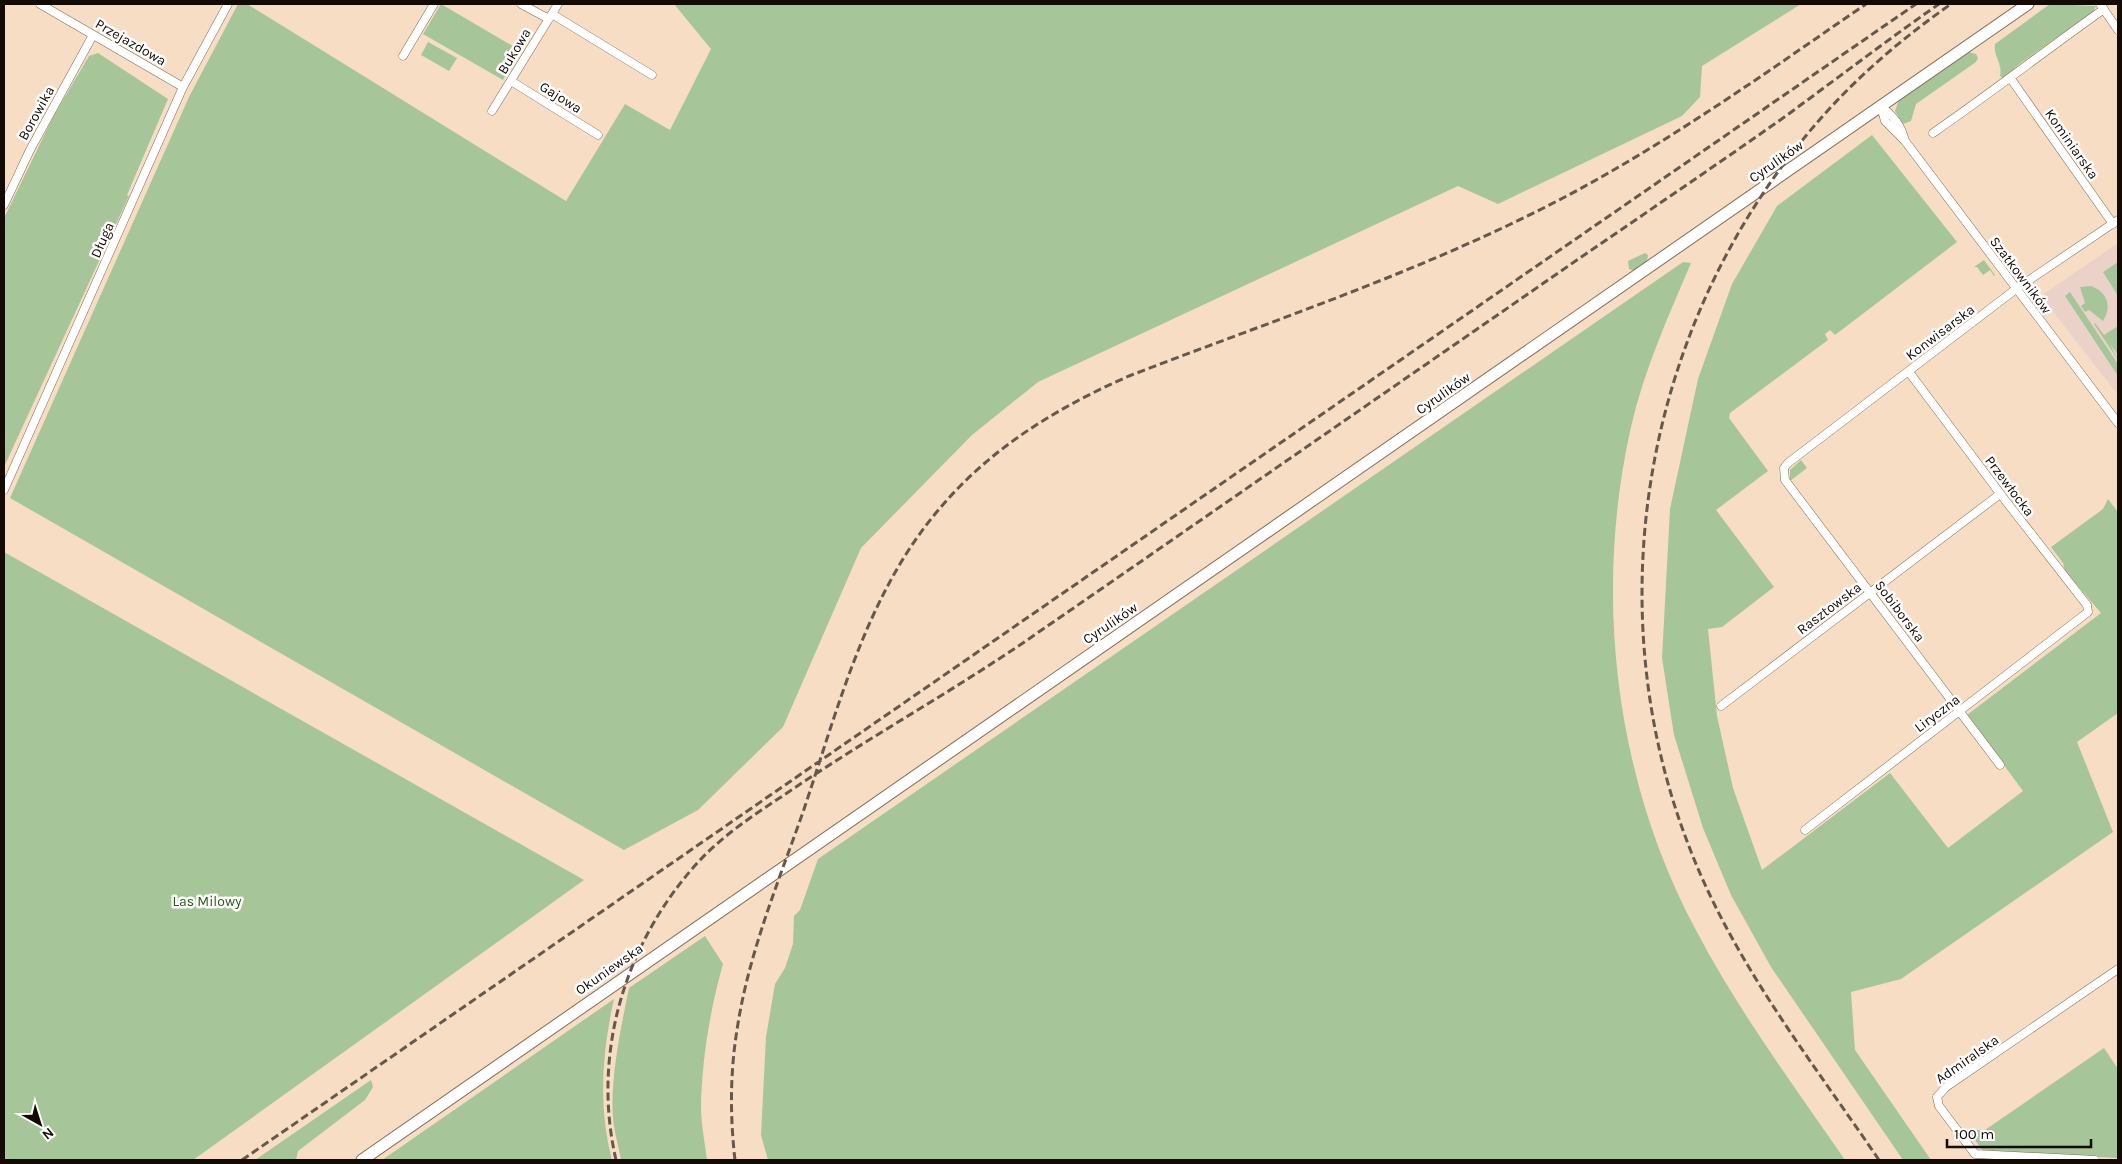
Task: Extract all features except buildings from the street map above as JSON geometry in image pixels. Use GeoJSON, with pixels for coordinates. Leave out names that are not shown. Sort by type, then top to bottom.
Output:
{"type":"FeatureCollection","features":[{"type":"Feature","properties":{"kind":"main road","name":"Cyrulików"},"geometry":{"type":"LineString","coordinates":[[874,803],[2028,4]]}},
{"type":"Feature","properties":{"kind":"main road","name":"Okuniewska"},"geometry":{"type":"LineString","coordinates":[[362,1160],[874,803]]}},
{"type":"Feature","properties":{"kind":"street","name":"Przejazdowa"},"geometry":{"type":"LineString","coordinates":[[42,4],[183,87]]}},
{"type":"Feature","properties":{"kind":"street","name":"Długa"},"geometry":{"type":"LineString","coordinates":[[4,487],[183,87],[228,4]]}},
{"type":"Feature","properties":{"kind":"street"},"geometry":{"type":"LineString","coordinates":[[403,56],[434,4]]}},
{"type":"Feature","properties":{"kind":"street"},"geometry":{"type":"LineString","coordinates":[[521,4],[550,16],[652,75]]}},
{"type":"Feature","properties":{"kind":"street","name":"Bukowa"},"geometry":{"type":"LineString","coordinates":[[492,111],[558,4]]}},
{"type":"Feature","properties":{"kind":"street"},"geometry":{"type":"LineString","coordinates":[[1933,133],[2011,79],[2022,67],[2102,6],[2118,30]]}},
{"type":"Feature","properties":{"kind":"street","name":"Borowika"},"geometry":{"type":"LineString","coordinates":[[4,205],[30,150],[93,35]]}},
{"type":"Feature","properties":{"kind":"street","name":"Kominiarska"},"geometry":{"type":"LineString","coordinates":[[2011,79],[2115,222]]}},
{"type":"Feature","properties":{"kind":"street","name":"Gajowa"},"geometry":{"type":"LineString","coordinates":[[511,81],[598,134]]}},
{"type":"Feature","properties":{"kind":"street","name":"Szatkowników"},"geometry":{"type":"LineString","coordinates":[[1881,106],[1886,121],[1895,133],[1905,141],[2118,423]]}},
{"type":"Feature","properties":{"kind":"street","name":"Konwisarska"},"geometry":{"type":"LineString","coordinates":[[1783,471],[1788,463],[2016,289],[2115,222]]}},
{"type":"Feature","properties":{"kind":"street","name":"Przewłocka"},"geometry":{"type":"LineString","coordinates":[[1909,372],[2000,494],[2087,605],[2088,612],[2085,616]]}},
{"type":"Feature","properties":{"kind":"street","name":"Sobiborska"},"geometry":{"type":"LineString","coordinates":[[1783,471],[1785,480],[2000,765]]}},
{"type":"Feature","properties":{"kind":"street","name":"Rasztowska"},"geometry":{"type":"LineString","coordinates":[[1720,706],[2000,494]]}},
{"type":"Feature","properties":{"kind":"street","name":"Liryczna"},"geometry":{"type":"LineString","coordinates":[[1805,830],[2085,616]]}},
{"type":"Feature","properties":{"kind":"street","name":"Admiralska"},"geometry":{"type":"LineString","coordinates":[[2095,1160],[1975,1154],[1939,1106],[1937,1097],[1946,1088],[2118,969]]}},
{"type":"Feature","properties":{"kind":"shaded area"},"geometry":{"type":"Polygon","coordinates":[[[2118,243],[2118,395],[2041,296],[2118,243]]]}},
{"type":"Feature","properties":{"kind":"green space"},"geometry":{"type":"Polygon","coordinates":[[[238,4],[247,4],[566,201],[625,104],[670,130],[711,49],[674,4],[1801,4],[1702,66],[1700,97],[1682,116],[1498,204],[1458,186],[1038,382],[972,435],[861,548],[783,727],[698,810],[624,850],[10,498],[189,97],[238,4]]]}},
{"type":"Feature","properties":{"kind":"green space"},"geometry":{"type":"Polygon","coordinates":[[[441,4],[521,51],[503,80],[423,34],[441,4]]]}},
{"type":"Feature","properties":{"kind":"green space"},"geometry":{"type":"Polygon","coordinates":[[[2050,4],[2096,6],[2093,12],[2018,65],[2004,79],[2000,76],[2001,72],[1995,52],[1995,44],[2050,4]]]}},
{"type":"Feature","properties":{"kind":"green space"},"geometry":{"type":"Polygon","coordinates":[[[428,42],[457,58],[449,71],[421,55],[428,42]]]}},
{"type":"Feature","properties":{"kind":"green space"},"geometry":{"type":"Polygon","coordinates":[[[1968,52],[1976,54],[1978,58],[1976,62],[1916,104],[1911,121],[1903,124],[1895,111],[1899,100],[1968,52]]]}},
{"type":"Feature","properties":{"kind":"green space"},"geometry":{"type":"Polygon","coordinates":[[[98,53],[168,99],[127,195],[129,196],[4,467],[4,218],[53,117],[89,56],[98,53]]]}},
{"type":"Feature","properties":{"kind":"green space"},"geometry":{"type":"Polygon","coordinates":[[[1872,135],[1957,242],[1835,335],[1830,330],[1825,334],[1828,340],[1730,413],[1729,418],[1768,471],[1716,510],[1774,587],[1722,627],[1708,629],[1717,716],[1733,788],[1762,870],[1890,773],[1948,848],[2023,791],[1967,715],[2101,613],[2065,571],[2063,563],[2051,547],[2103,509],[2108,499],[2118,512],[2118,713],[2077,742],[2113,832],[1901,979],[1851,992],[1855,1050],[1931,1160],[1903,1160],[1771,967],[1731,895],[1703,828],[1674,735],[1662,658],[1670,509],[1698,379],[1732,284],[1777,206],[1872,135]]]}},
{"type":"Feature","properties":{"kind":"green space"},"geometry":{"type":"Polygon","coordinates":[[[1645,253],[1648,255],[1647,263],[1635,271],[1629,269],[1628,261],[1645,253]]]}},
{"type":"Feature","properties":{"kind":"green space"},"geometry":{"type":"Polygon","coordinates":[[[1984,260],[1994,276],[1990,270],[1983,275],[1977,267],[1974,267],[1984,260]]]}},
{"type":"Feature","properties":{"kind":"green space"},"geometry":{"type":"Polygon","coordinates":[[[1683,262],[1691,263],[1657,344],[1636,406],[1620,491],[1614,556],[1614,621],[1619,686],[1630,750],[1647,813],[1669,874],[1697,932],[1749,1020],[1845,1160],[768,1160],[761,1135],[766,1037],[775,984],[785,968],[793,944],[794,916],[800,910],[818,859],[1683,262]]]}},
{"type":"Feature","properties":{"kind":"green space"},"geometry":{"type":"Polygon","coordinates":[[[2118,262],[2118,296],[2103,272],[2118,262]]]}},
{"type":"Feature","properties":{"kind":"green space"},"geometry":{"type":"Polygon","coordinates":[[[2091,286],[2101,292],[2107,300],[2106,316],[2103,321],[2089,310],[2085,312],[2081,306],[2085,303],[2080,287],[2091,286]]]}},
{"type":"Feature","properties":{"kind":"green space"},"geometry":{"type":"Polygon","coordinates":[[[2070,292],[2118,364],[2118,376],[2065,296],[2070,292]]]}},
{"type":"Feature","properties":{"kind":"green space"},"geometry":{"type":"Polygon","coordinates":[[[2094,324],[2104,335],[2118,326],[2118,355],[2110,344],[2118,360],[2094,324]]]}},
{"type":"Feature","properties":{"kind":"green space"},"geometry":{"type":"Polygon","coordinates":[[[1801,460],[1807,468],[1790,481],[1790,470],[1801,460]]]}},
{"type":"Feature","properties":{"kind":"green space","name":"Las Milowy"},"geometry":{"type":"Polygon","coordinates":[[[4,552],[584,880],[193,1160],[4,1160],[4,552]]]}},
{"type":"Feature","properties":{"kind":"green space"},"geometry":{"type":"Polygon","coordinates":[[[705,936],[723,964],[714,999],[703,1070],[701,1113],[707,1160],[621,1160],[614,1126],[613,1093],[616,1057],[629,988],[705,936]]]}},
{"type":"Feature","properties":{"kind":"green space"},"geometry":{"type":"Polygon","coordinates":[[[614,999],[604,1059],[603,1080],[605,1120],[612,1160],[382,1160],[614,999]]]}},
{"type":"Feature","properties":{"kind":"green space"},"geometry":{"type":"Polygon","coordinates":[[[2104,1048],[2118,1069],[2118,1158],[1983,1151],[1968,1130],[1985,1130],[2104,1048]]]}},
{"type":"Feature","properties":{"kind":"green space"},"geometry":{"type":"Polygon","coordinates":[[[371,1080],[373,1087],[365,1100],[298,1151],[296,1160],[255,1160],[371,1080]]]}},
{"type":"Feature","properties":{"kind":"railway"},"geometry":{"type":"LineString","coordinates":[[735,1160],[732,1128],[733,1062],[748,974],[841,697],[870,622],[908,552],[931,519],[973,473],[1021,435],[1073,403],[1101,389],[1129,376],[1402,272],[1509,225],[1561,199],[1678,131],[1866,4]]}},
{"type":"Feature","properties":{"kind":"railway"},"geometry":{"type":"LineString","coordinates":[[242,1160],[1916,4]]}},
{"type":"Feature","properties":{"kind":"railway"},"geometry":{"type":"LineString","coordinates":[[616,1160],[610,1121],[608,1082],[611,1043],[619,1006],[631,969],[648,934],[668,900],[692,869],[715,846],[753,816],[823,769],[1033,636],[1783,118],[1939,4]]}},
{"type":"Feature","properties":{"kind":"railway"},"geometry":{"type":"LineString","coordinates":[[1879,1160],[1801,1048],[1751,971],[1708,891],[1690,849],[1661,755],[1645,658],[1643,561],[1654,465],[1677,370],[1713,280],[1762,195],[1822,117],[1883,57],[1951,4]]}}]}
